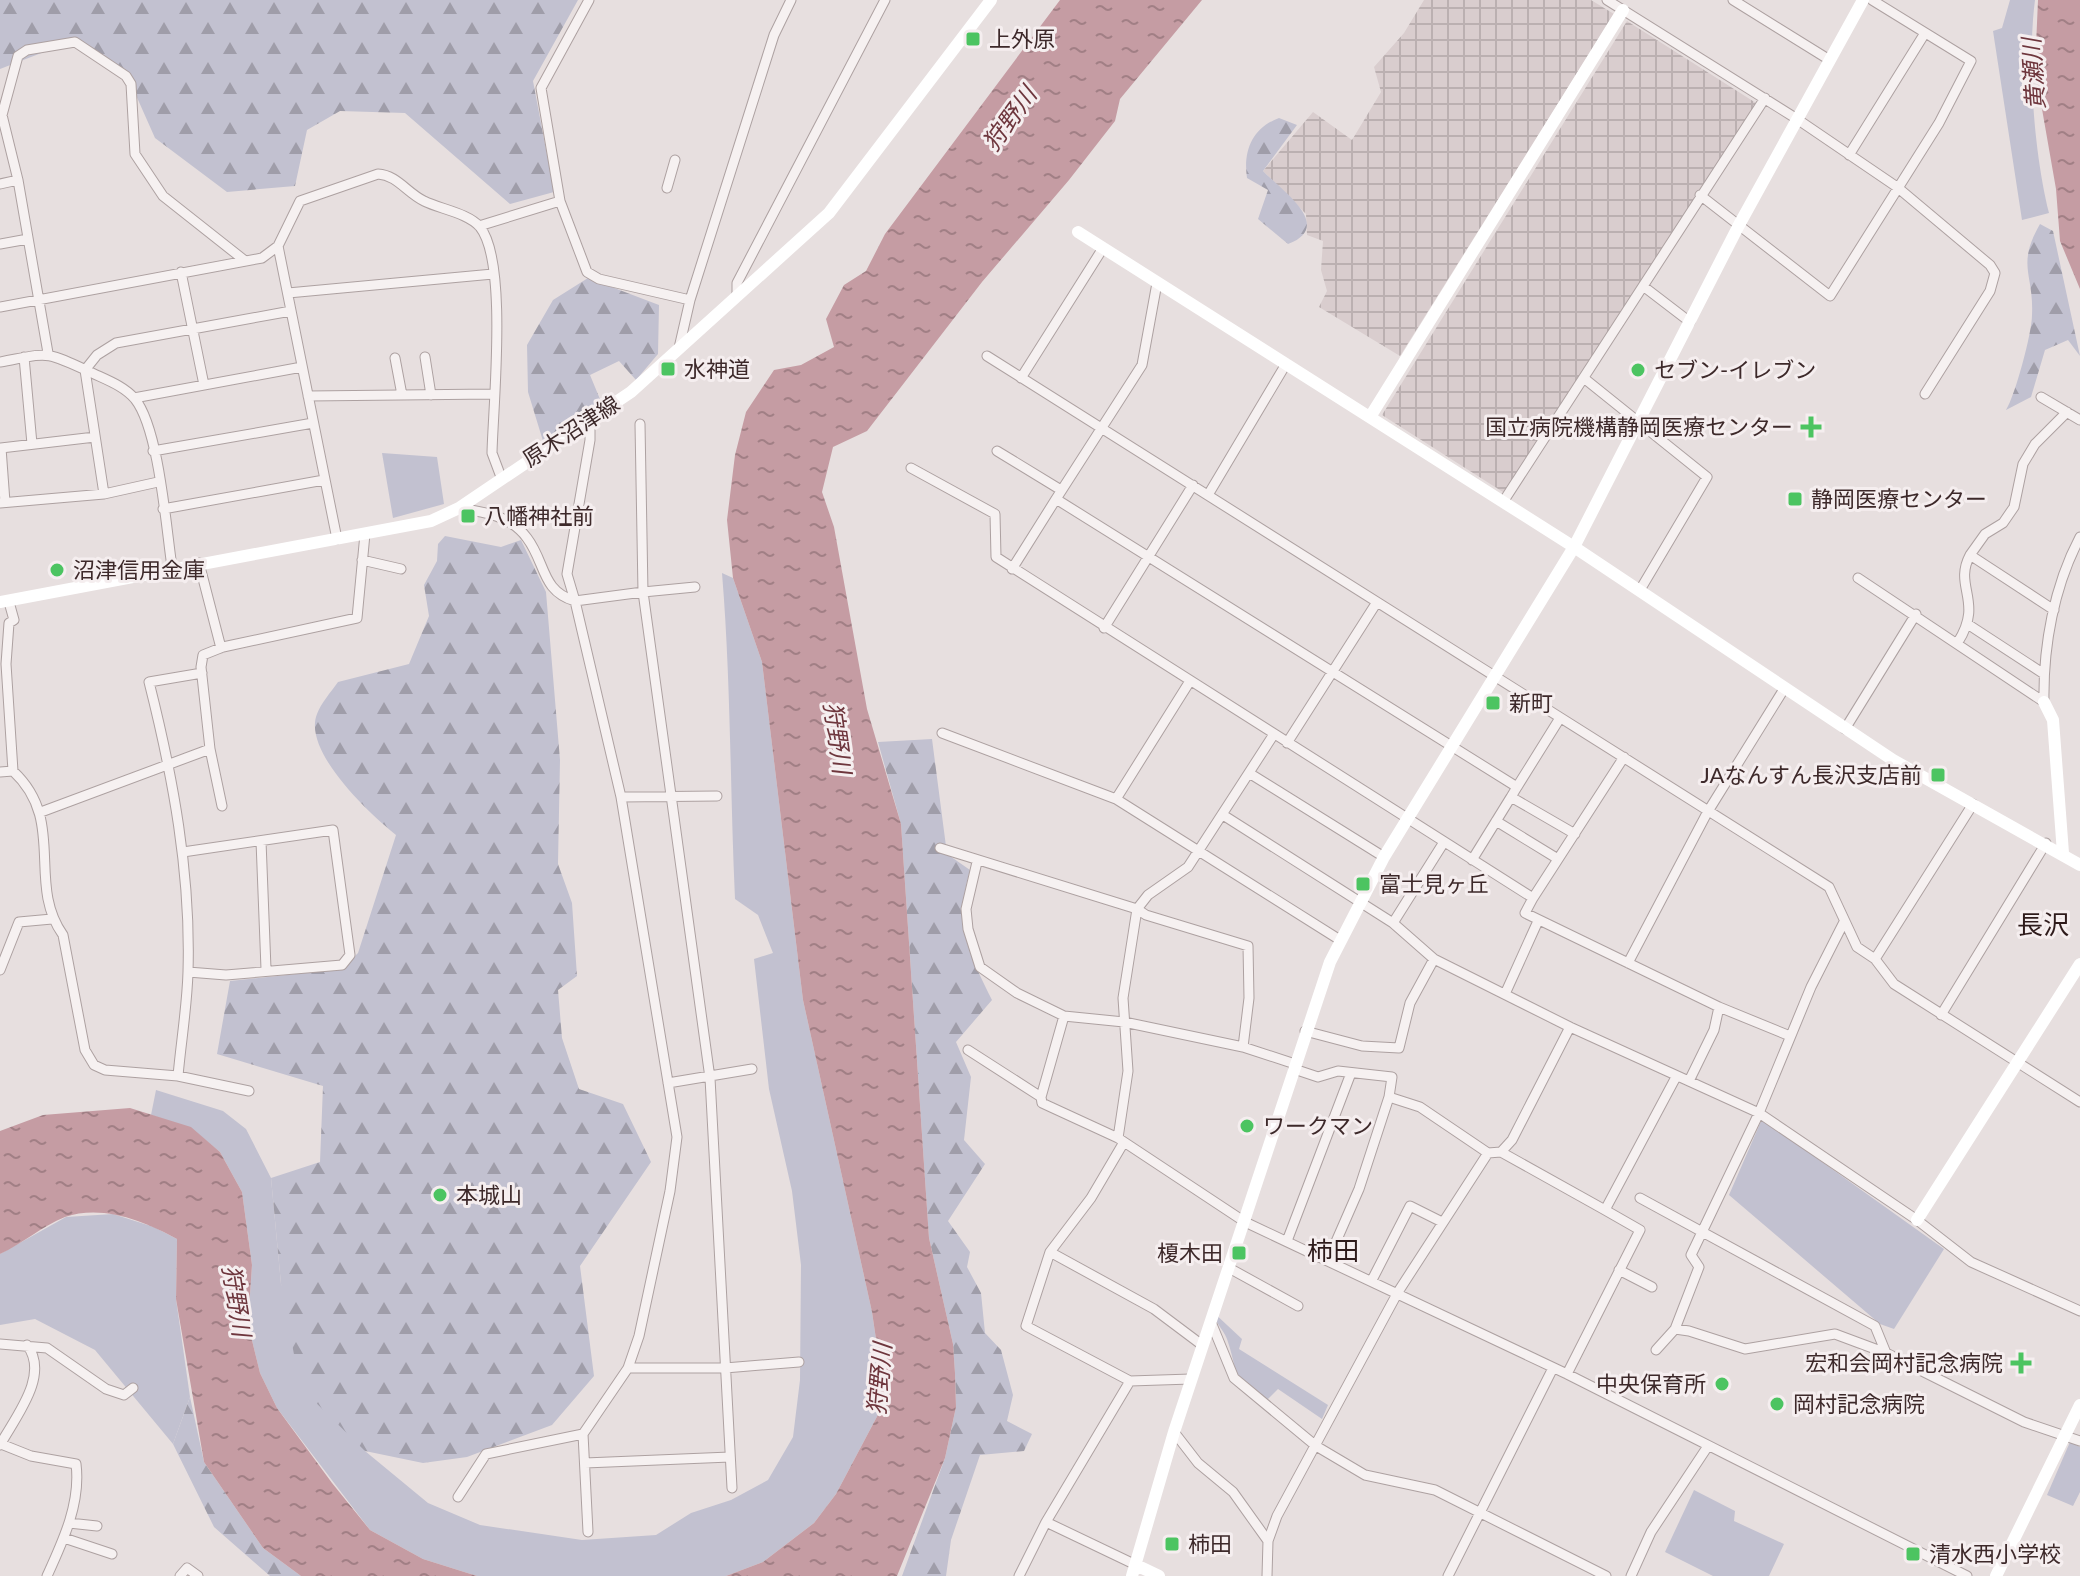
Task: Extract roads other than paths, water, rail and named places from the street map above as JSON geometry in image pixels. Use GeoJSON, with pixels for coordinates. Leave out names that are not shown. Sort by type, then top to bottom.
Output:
{"type":"FeatureCollection","features":[{"type":"Feature","properties":{"kind":"street"},"geometry":{"type":"LineString","coordinates":[[589,0],[541,88],[560,201],[587,272],[599,279],[690,300]]}},
{"type":"Feature","properties":{"kind":"street"},"geometry":{"type":"LineString","coordinates":[[679,348],[690,300],[774,35],[791,0]]}},
{"type":"Feature","properties":{"kind":"street"},"geometry":{"type":"LineString","coordinates":[[737,296],[737,283],[885,0]]}},
{"type":"Feature","properties":{"kind":"street","name":"原木沼津線"},"geometry":{"type":"LineString","coordinates":[[4,602],[172,567],[431,521],[459,508],[631,392],[802,241],[829,213],[991,0]]}},
{"type":"Feature","properties":{"kind":"street"},"geometry":{"type":"LineString","coordinates":[[1607,0],[1626,5],[1897,187],[1984,258],[1995,273],[1990,291],[1925,394]]}},
{"type":"Feature","properties":{"kind":"street"},"geometry":{"type":"LineString","coordinates":[[1733,0],[1828,59]]}},
{"type":"Feature","properties":{"kind":"street"},"geometry":{"type":"LineString","coordinates":[[1134,1571],[1174,1432],[1305,1031],[1340,940],[1384,857],[1574,547],[1739,225],[1828,59],[1863,1],[1971,61],[1939,123],[1830,296],[1739,225],[1700,195]]}},
{"type":"Feature","properties":{"kind":"street"},"geometry":{"type":"LineString","coordinates":[[1370,417],[1626,5]]}},
{"type":"Feature","properties":{"kind":"street"},"geometry":{"type":"LineString","coordinates":[[1849,155],[1925,33]]}},
{"type":"Feature","properties":{"kind":"street"},"geometry":{"type":"LineString","coordinates":[[48,353],[18,180],[1,115],[18,56],[27,50],[75,42],[126,76],[131,84],[135,154],[163,196],[244,260]]}},
{"type":"Feature","properties":{"kind":"street"},"geometry":{"type":"LineString","coordinates":[[1503,502],[1765,98]]}},
{"type":"Feature","properties":{"kind":"street"},"geometry":{"type":"LineString","coordinates":[[667,188],[675,160]]}},
{"type":"Feature","properties":{"kind":"street"},"geometry":{"type":"LineString","coordinates":[[0,307],[270,255],[278,246],[300,201],[378,174],[389,175],[411,194],[479,226],[560,201]]}},
{"type":"Feature","properties":{"kind":"street"},"geometry":{"type":"LineString","coordinates":[[0,184],[18,180]]}},
{"type":"Feature","properties":{"kind":"street"},"geometry":{"type":"LineString","coordinates":[[479,226],[497,296],[492,453],[501,477]]}},
{"type":"Feature","properties":{"kind":"street"},"geometry":{"type":"LineString","coordinates":[[1078,232],[1574,547],[1893,760],[2046,843],[2080,865]]}},
{"type":"Feature","properties":{"kind":"street"},"geometry":{"type":"LineString","coordinates":[[0,244],[28,239]]}},
{"type":"Feature","properties":{"kind":"street"},"geometry":{"type":"LineString","coordinates":[[278,246],[337,539]]}},
{"type":"Feature","properties":{"kind":"street"},"geometry":{"type":"LineString","coordinates":[[1021,378],[1103,248]]}},
{"type":"Feature","properties":{"kind":"street"},"geometry":{"type":"LineString","coordinates":[[181,272],[204,385]]}},
{"type":"Feature","properties":{"kind":"street"},"geometry":{"type":"LineString","coordinates":[[288,293],[493,274]]}},
{"type":"Feature","properties":{"kind":"street"},"geometry":{"type":"LineString","coordinates":[[1012,569],[1142,365],[1157,283]]}},
{"type":"Feature","properties":{"kind":"street"},"geometry":{"type":"LineString","coordinates":[[1643,286],[1690,322]]}},
{"type":"Feature","properties":{"kind":"street"},"geometry":{"type":"LineString","coordinates":[[104,494],[85,370],[97,355],[116,343],[291,311]]}},
{"type":"Feature","properties":{"kind":"street"},"geometry":{"type":"LineString","coordinates":[[0,362],[48,353],[114,382],[134,398],[146,418],[172,567]]}},
{"type":"Feature","properties":{"kind":"street"},"geometry":{"type":"LineString","coordinates":[[987,356],[1624,757],[1707,813],[1829,887],[1857,947],[1875,959],[1894,984],[2080,1102]]}},
{"type":"Feature","properties":{"kind":"street"},"geometry":{"type":"LineString","coordinates":[[24,357],[32,444]]}},
{"type":"Feature","properties":{"kind":"street"},"geometry":{"type":"LineString","coordinates":[[425,357],[431,395]]}},
{"type":"Feature","properties":{"kind":"street"},"geometry":{"type":"LineString","coordinates":[[395,358],[402,395]]}},
{"type":"Feature","properties":{"kind":"street"},"geometry":{"type":"LineString","coordinates":[[1208,495],[1286,364]]}},
{"type":"Feature","properties":{"kind":"street"},"geometry":{"type":"LineString","coordinates":[[134,398],[302,367]]}},
{"type":"Feature","properties":{"kind":"street"},"geometry":{"type":"LineString","coordinates":[[1585,379],[1707,477],[1640,590]]}},
{"type":"Feature","properties":{"kind":"street"},"geometry":{"type":"LineString","coordinates":[[308,396],[493,394]]}},
{"type":"Feature","properties":{"kind":"street"},"geometry":{"type":"LineString","coordinates":[[2041,397],[2080,420]]}},
{"type":"Feature","properties":{"kind":"street"},"geometry":{"type":"LineString","coordinates":[[1958,642],[1969,625],[1971,605],[1964,577],[1970,555],[1985,534],[2003,523],[2014,507],[2023,464],[2035,444],[2067,412]]}},
{"type":"Feature","properties":{"kind":"street"},"geometry":{"type":"LineString","coordinates":[[588,1532],[583,1434],[628,1368],[639,1336],[676,1152],[668,1083],[621,797],[567,574],[590,440],[590,419]]}},
{"type":"Feature","properties":{"kind":"street"},"geometry":{"type":"LineString","coordinates":[[153,451],[313,423]]}},
{"type":"Feature","properties":{"kind":"street"},"geometry":{"type":"LineString","coordinates":[[640,424],[643,592],[710,1078],[732,1488]]}},
{"type":"Feature","properties":{"kind":"street"},"geometry":{"type":"LineString","coordinates":[[95,437],[1,448],[2,503],[104,494],[158,482]]}},
{"type":"Feature","properties":{"kind":"street"},"geometry":{"type":"LineString","coordinates":[[997,451],[1149,557],[1451,748],[1575,834]]}},
{"type":"Feature","properties":{"kind":"street"},"geometry":{"type":"LineString","coordinates":[[911,468],[995,514],[996,557],[1012,569],[1533,898]]}},
{"type":"Feature","properties":{"kind":"street"},"geometry":{"type":"LineString","coordinates":[[163,509],[324,480]]}},
{"type":"Feature","properties":{"kind":"street"},"geometry":{"type":"LineString","coordinates":[[1104,628],[1193,485]]}},
{"type":"Feature","properties":{"kind":"street"},"geometry":{"type":"LineString","coordinates":[[459,508],[504,519],[527,538],[549,587],[560,597],[575,601],[695,587]]}},
{"type":"Feature","properties":{"kind":"street"},"geometry":{"type":"LineString","coordinates":[[222,806],[210,749],[203,655],[221,648],[357,618],[365,534]]}},
{"type":"Feature","properties":{"kind":"street"},"geometry":{"type":"LineString","coordinates":[[2063,853],[2053,720],[2044,702],[2044,674],[2063,569],[2080,537]]}},
{"type":"Feature","properties":{"kind":"street"},"geometry":{"type":"LineString","coordinates":[[1970,555],[2054,610]]}},
{"type":"Feature","properties":{"kind":"street"},"geometry":{"type":"LineString","coordinates":[[362,560],[401,569]]}},
{"type":"Feature","properties":{"kind":"street"},"geometry":{"type":"LineString","coordinates":[[199,563],[221,648]]}},
{"type":"Feature","properties":{"kind":"street"},"geometry":{"type":"LineString","coordinates":[[1858,578],[2044,702]]}},
{"type":"Feature","properties":{"kind":"street"},"geometry":{"type":"LineString","coordinates":[[4,602],[14,620],[9,623],[6,664],[13,771],[26,783],[41,812],[47,852],[46,894],[52,919],[63,935],[76,1021],[85,1050],[94,1065],[105,1070],[178,1076],[249,1091]]}},
{"type":"Feature","properties":{"kind":"street"},"geometry":{"type":"LineString","coordinates":[[1287,743],[1377,602]]}},
{"type":"Feature","properties":{"kind":"street"},"geometry":{"type":"LineString","coordinates":[[1845,729],[1916,614]]}},
{"type":"Feature","properties":{"kind":"street"},"geometry":{"type":"LineString","coordinates":[[1969,625],[2044,674]]}},
{"type":"Feature","properties":{"kind":"street"},"geometry":{"type":"LineString","coordinates":[[178,1076],[188,972],[183,852],[170,766],[149,682],[202,673]]}},
{"type":"Feature","properties":{"kind":"street"},"geometry":{"type":"LineString","coordinates":[[1116,799],[1190,681]]}},
{"type":"Feature","properties":{"kind":"street"},"geometry":{"type":"LineString","coordinates":[[1628,963],[1707,813],[1784,689]]}},
{"type":"Feature","properties":{"kind":"street"},"geometry":{"type":"LineString","coordinates":[[1472,860],[1560,718]]}},
{"type":"Feature","properties":{"kind":"street"},"geometry":{"type":"LineString","coordinates":[[942,733],[1116,799],[1197,853],[1340,940]]}},
{"type":"Feature","properties":{"kind":"street"},"geometry":{"type":"LineString","coordinates":[[1191,1379],[1130,1381],[1026,1326],[1050,1252],[1091,1198],[1121,1140],[1128,1071],[1123,998],[1137,909],[1148,895],[1188,867],[1274,734]]}},
{"type":"Feature","properties":{"kind":"street"},"geometry":{"type":"LineString","coordinates":[[41,812],[210,749]]}},
{"type":"Feature","properties":{"kind":"street"},"geometry":{"type":"LineString","coordinates":[[1624,757],[1525,913],[1719,1007],[1790,1036]]}},
{"type":"Feature","properties":{"kind":"street"},"geometry":{"type":"LineString","coordinates":[[0,772],[13,771]]}},
{"type":"Feature","properties":{"kind":"street"},"geometry":{"type":"LineString","coordinates":[[1249,773],[1384,857]]}},
{"type":"Feature","properties":{"kind":"street"},"geometry":{"type":"LineString","coordinates":[[621,797],[717,796]]}},
{"type":"Feature","properties":{"kind":"street"},"geometry":{"type":"LineString","coordinates":[[1875,959],[1973,804]]}},
{"type":"Feature","properties":{"kind":"street"},"geometry":{"type":"LineString","coordinates":[[1223,815],[1393,923],[1434,959],[1570,1027],[1759,1113],[1917,1220],[1971,1262],[2080,1311]]}},
{"type":"Feature","properties":{"kind":"street"},"geometry":{"type":"LineString","coordinates":[[1496,821],[1558,859]]}},
{"type":"Feature","properties":{"kind":"street"},"geometry":{"type":"LineString","coordinates":[[183,852],[333,830],[350,955],[342,965],[266,969],[226,975],[188,972]]}},
{"type":"Feature","properties":{"kind":"street"},"geometry":{"type":"LineString","coordinates":[[261,841],[266,969]]}},
{"type":"Feature","properties":{"kind":"street"},"geometry":{"type":"LineString","coordinates":[[1393,923],[1444,842]]}},
{"type":"Feature","properties":{"kind":"street"},"geometry":{"type":"LineString","coordinates":[[1941,1015],[2046,843]]}},
{"type":"Feature","properties":{"kind":"street"},"geometry":{"type":"LineString","coordinates":[[940,848],[1248,946],[1249,998],[1243,1047]]}},
{"type":"Feature","properties":{"kind":"street"},"geometry":{"type":"LineString","coordinates":[[977,862],[966,909],[980,967],[1017,993],[1064,1016],[1124,1022],[1243,1047],[1318,1077],[1338,1071],[1392,1077],[1389,1097],[1359,1189],[1328,1260]]}},
{"type":"Feature","properties":{"kind":"street"},"geometry":{"type":"LineString","coordinates":[[0,970],[19,922],[52,919]]}},
{"type":"Feature","properties":{"kind":"street"},"geometry":{"type":"LineString","coordinates":[[1505,994],[1538,921]]}},
{"type":"Feature","properties":{"kind":"street"},"geometry":{"type":"LineString","coordinates":[[1656,1350],[1675,1329],[1699,1267],[1691,1255],[1759,1113],[1790,1036],[1844,922]]}},
{"type":"Feature","properties":{"kind":"street"},"geometry":{"type":"LineString","coordinates":[[1305,1031],[1362,1046],[1399,1048],[1410,1003],[1434,959]]}},
{"type":"Feature","properties":{"kind":"street"},"geometry":{"type":"LineString","coordinates":[[1917,1220],[2080,964]]}},
{"type":"Feature","properties":{"kind":"street"},"geometry":{"type":"LineString","coordinates":[[1689,1081],[1714,1030],[1719,1007]]}},
{"type":"Feature","properties":{"kind":"street"},"geometry":{"type":"LineString","coordinates":[[1064,1016],[1041,1097],[1042,1103],[1121,1140],[1245,1222],[1567,1374],[1967,1576]]}},
{"type":"Feature","properties":{"kind":"street"},"geometry":{"type":"LineString","coordinates":[[1501,1152],[1512,1140],[1570,1027]]}},
{"type":"Feature","properties":{"kind":"street"},"geometry":{"type":"LineString","coordinates":[[968,1050],[1041,1097]]}},
{"type":"Feature","properties":{"kind":"street"},"geometry":{"type":"LineString","coordinates":[[668,1083],[752,1069]]}},
{"type":"Feature","properties":{"kind":"street"},"geometry":{"type":"LineString","coordinates":[[1287,1241],[1351,1073]]}},
{"type":"Feature","properties":{"kind":"street"},"geometry":{"type":"LineString","coordinates":[[1605,1210],[1676,1077]]}},
{"type":"Feature","properties":{"kind":"street"},"geometry":{"type":"LineString","coordinates":[[1389,1097],[1420,1107],[1488,1153],[1501,1152],[1640,1230],[1567,1374]]}},
{"type":"Feature","properties":{"kind":"street"},"geometry":{"type":"LineString","coordinates":[[1267,1576],[1268,1541],[1277,1516],[1398,1292],[1488,1153]]}},
{"type":"Feature","properties":{"kind":"street"},"geometry":{"type":"LineString","coordinates":[[1640,1198],[1875,1326],[1886,1353]]}},
{"type":"Feature","properties":{"kind":"street"},"geometry":{"type":"LineString","coordinates":[[1372,1280],[1410,1206],[1442,1222]]}},
{"type":"Feature","properties":{"kind":"street"},"geometry":{"type":"LineString","coordinates":[[1050,1252],[1154,1309],[1202,1345]]}},
{"type":"Feature","properties":{"kind":"street"},"geometry":{"type":"LineString","coordinates":[[1229,1268],[1298,1306]]}},
{"type":"Feature","properties":{"kind":"street"},"geometry":{"type":"LineString","coordinates":[[1619,1270],[1652,1287]]}},
{"type":"Feature","properties":{"kind":"street"},"geometry":{"type":"LineString","coordinates":[[1211,1322],[1234,1378],[1316,1446],[1365,1475],[1435,1490],[1606,1576]]}},
{"type":"Feature","properties":{"kind":"street"},"geometry":{"type":"LineString","coordinates":[[1675,1329],[1745,1349],[1835,1334],[1886,1353],[1994,1408],[2080,1441]]}},
{"type":"Feature","properties":{"kind":"street"},"geometry":{"type":"LineString","coordinates":[[0,1344],[27,1345],[61,1354],[106,1389],[124,1395],[133,1388]]}},
{"type":"Feature","properties":{"kind":"street"},"geometry":{"type":"LineString","coordinates":[[27,1345],[38,1366],[35,1379],[0,1444],[31,1456],[76,1464],[78,1482],[69,1523],[47,1576]]}},
{"type":"Feature","properties":{"kind":"street"},"geometry":{"type":"LineString","coordinates":[[628,1368],[725,1368],[799,1362]]}},
{"type":"Feature","properties":{"kind":"street"},"geometry":{"type":"LineString","coordinates":[[1448,1576],[1553,1368]]}},
{"type":"Feature","properties":{"kind":"street"},"geometry":{"type":"LineString","coordinates":[[1019,1576],[1046,1522],[1130,1381]]}},
{"type":"Feature","properties":{"kind":"street"},"geometry":{"type":"LineString","coordinates":[[1996,1576],[2080,1405]]}},
{"type":"Feature","properties":{"kind":"street"},"geometry":{"type":"LineString","coordinates":[[1174,1432],[1198,1463],[1233,1492],[1268,1541]]}},
{"type":"Feature","properties":{"kind":"street"},"geometry":{"type":"LineString","coordinates":[[458,1497],[486,1454],[583,1434]]}},
{"type":"Feature","properties":{"kind":"street"},"geometry":{"type":"LineString","coordinates":[[1631,1576],[1651,1532],[1708,1446]]}},
{"type":"Feature","properties":{"kind":"street"},"geometry":{"type":"LineString","coordinates":[[585,1463],[730,1457]]}},
{"type":"Feature","properties":{"kind":"street"},"geometry":{"type":"LineString","coordinates":[[1046,1522],[1134,1571],[1159,1576]]}},
{"type":"Feature","properties":{"kind":"street"},"geometry":{"type":"LineString","coordinates":[[69,1523],[97,1526]]}},
{"type":"Feature","properties":{"kind":"street"},"geometry":{"type":"LineString","coordinates":[[64,1538],[112,1554]]}},
{"type":"Feature","properties":{"kind":"street"},"geometry":{"type":"LineString","coordinates":[[180,1576],[187,1568],[198,1576]]}},
{"type":"Feature","properties":{"kind":"water","name":"狩野川"},"geometry":{"type":"Polygon","coordinates":[[[1060,0],[1202,0],[1120,99],[1115,121],[982,282],[867,431],[833,447],[822,492],[834,527],[867,709],[901,824],[929,1238],[953,1344],[956,1407],[945,1458],[897,1576],[726,1576],[763,1562],[814,1523],[836,1494],[881,1409],[880,1366],[872,1312],[803,1000],[762,662],[733,578],[727,520],[735,455],[746,412],[774,370],[801,365],[834,347],[826,319],[844,285],[866,271],[885,234],[1060,0]]]}},
{"type":"Feature","properties":{"kind":"water"},"geometry":{"type":"Polygon","coordinates":[[[2038,0],[2080,0],[2080,289],[2060,241],[2056,189],[2035,69],[2038,0]]]}},
{"type":"Feature","properties":{"kind":"water","name":"狩野川"},"geometry":{"type":"Polygon","coordinates":[[[130,1108],[191,1127],[220,1152],[242,1192],[252,1265],[248,1324],[260,1373],[277,1408],[332,1483],[370,1530],[423,1559],[477,1576],[301,1576],[263,1548],[204,1462],[176,1299],[177,1239],[123,1216],[79,1213],[57,1221],[0,1254],[0,1131],[43,1115],[130,1108]]]}},
{"type":"Feature","properties":{"kind":"place","name":"上外原"},"geometry":{"type":"Point","coordinates":[973,39]}},
{"type":"Feature","properties":{"kind":"place","name":"水神道"},"geometry":{"type":"Point","coordinates":[668,369]}},
{"type":"Feature","properties":{"kind":"place","name":"セブン-イレブン"},"geometry":{"type":"Point","coordinates":[1638,370]}},
{"type":"Feature","properties":{"kind":"place","name":"国立病院機構静岡医療センター"},"geometry":{"type":"Point","coordinates":[1811,427]}},
{"type":"Feature","properties":{"kind":"place","name":"静岡医療センター"},"geometry":{"type":"Point","coordinates":[1795,499]}},
{"type":"Feature","properties":{"kind":"place","name":"八幡神社前"},"geometry":{"type":"Point","coordinates":[468,516]}},
{"type":"Feature","properties":{"kind":"place","name":"沼津信用金庫"},"geometry":{"type":"Point","coordinates":[57,570]}},
{"type":"Feature","properties":{"kind":"place","name":"新町"},"geometry":{"type":"Point","coordinates":[1493,703]}},
{"type":"Feature","properties":{"kind":"place","name":"JAなんすん長沢支店前"},"geometry":{"type":"Point","coordinates":[1938,775]}},
{"type":"Feature","properties":{"kind":"place","name":"富士見ヶ丘"},"geometry":{"type":"Point","coordinates":[1363,884]}},
{"type":"Feature","properties":{"kind":"place","name":"ワークマン"},"geometry":{"type":"Point","coordinates":[1247,1126]}},
{"type":"Feature","properties":{"kind":"place","name":"本城山"},"geometry":{"type":"Point","coordinates":[440,1195]}},
{"type":"Feature","properties":{"kind":"place","name":"榎木田"},"geometry":{"type":"Point","coordinates":[1239,1253]}},
{"type":"Feature","properties":{"kind":"place","name":"宏和会岡村記念病院"},"geometry":{"type":"Point","coordinates":[2021,1363]}},
{"type":"Feature","properties":{"kind":"place","name":"中央保育所"},"geometry":{"type":"Point","coordinates":[1722,1384]}},
{"type":"Feature","properties":{"kind":"place","name":"岡村記念病院"},"geometry":{"type":"Point","coordinates":[1777,1404]}},
{"type":"Feature","properties":{"kind":"place","name":"柿田"},"geometry":{"type":"Point","coordinates":[1172,1544]}},
{"type":"Feature","properties":{"kind":"place","name":"清水西小学校"},"geometry":{"type":"Point","coordinates":[1913,1554]}},
{"type":"Feature","properties":{"kind":"district","name":"長沢"},"geometry":{"type":"Point","coordinates":[2043,925]}},
{"type":"Feature","properties":{"kind":"district","name":"柿田"},"geometry":{"type":"Point","coordinates":[1333,1251]}},
{"type":"Feature","properties":{"kind":"water label","name":"黄瀬川"},"geometry":{"type":"Point","coordinates":[2034,74]}}]}
